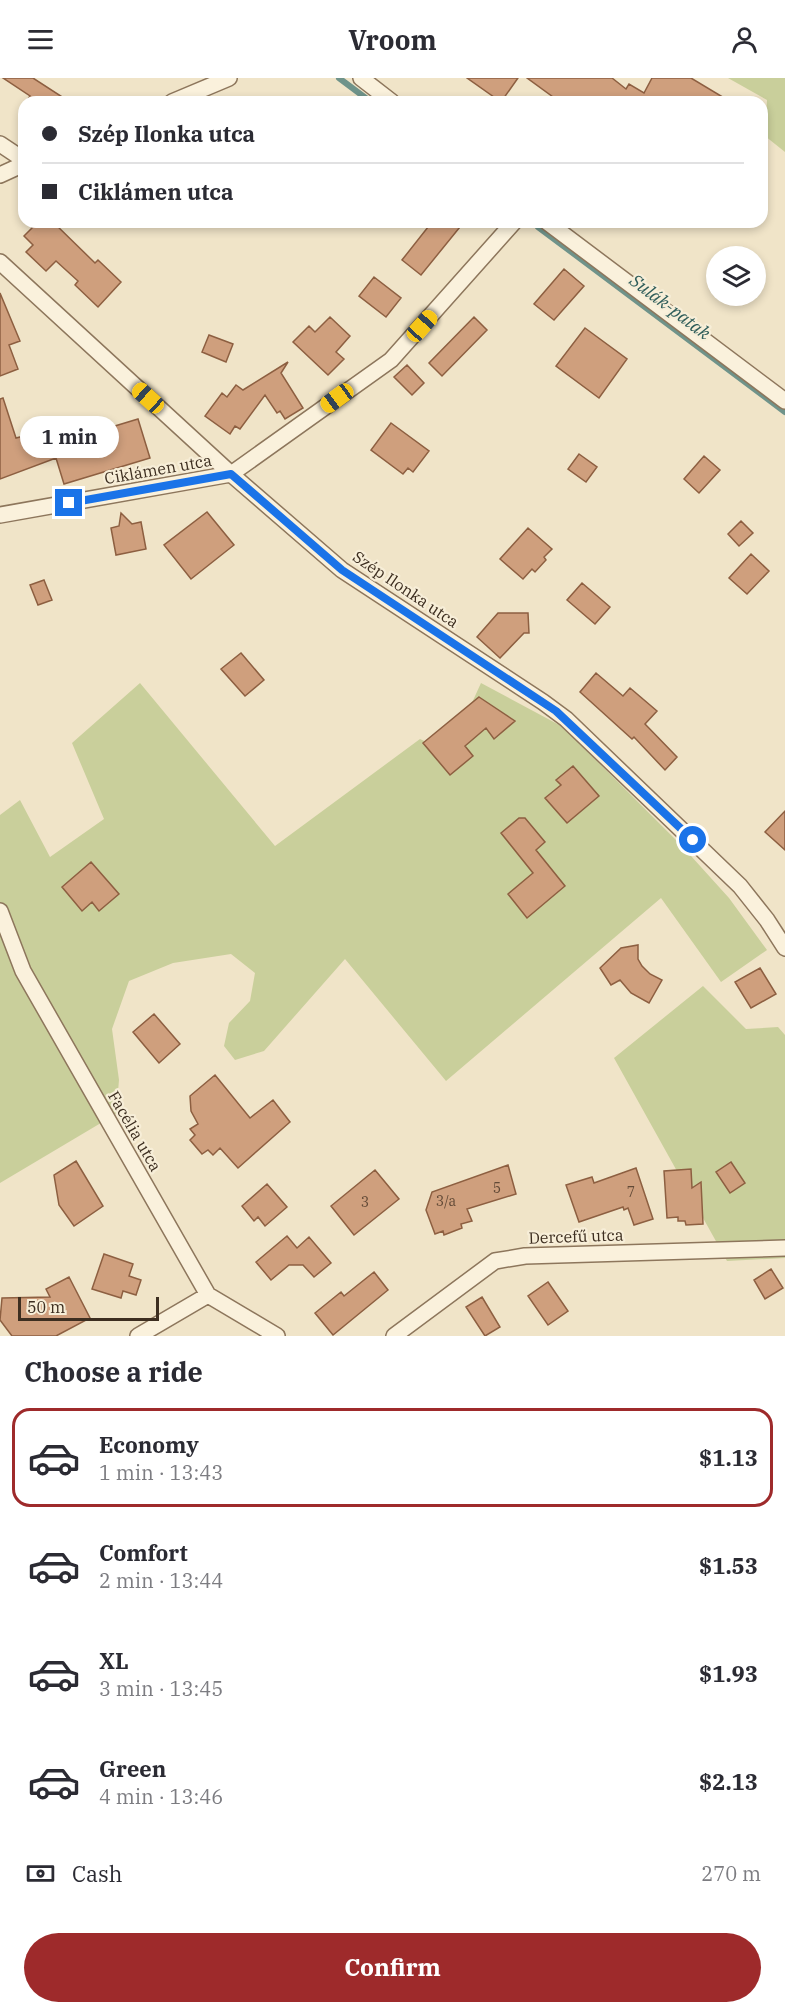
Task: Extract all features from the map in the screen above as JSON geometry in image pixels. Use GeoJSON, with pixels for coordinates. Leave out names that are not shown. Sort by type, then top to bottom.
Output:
{"type":"FeatureCollection","features":[{"type":"Feature","properties":{"kind":"street"},"geometry":{"type":"LineString","coordinates":[[186,96],[229,78]]}},
{"type":"Feature","properties":{"kind":"street"},"geometry":{"type":"LineString","coordinates":[[361,78],[384,96]]}},
{"type":"Feature","properties":{"kind":"street"},"geometry":{"type":"LineString","coordinates":[[0,144],[18,158]]}},
{"type":"Feature","properties":{"kind":"street"},"geometry":{"type":"LineString","coordinates":[[0,175],[18,165]]}},
{"type":"Feature","properties":{"kind":"street","name":"Ciklámen utca"},"geometry":{"type":"LineString","coordinates":[[0,515],[231,474],[391,360],[509,228]]}},
{"type":"Feature","properties":{"kind":"street"},"geometry":{"type":"LineString","coordinates":[[555,228],[785,401]]}},
{"type":"Feature","properties":{"kind":"street","name":"Szép Ilonka utca"},"geometry":{"type":"LineString","coordinates":[[0,262],[231,474],[342,570],[566,719],[740,886],[767,920],[785,948]]}},
{"type":"Feature","properties":{"kind":"street","name":"Facélia utca"},"geometry":{"type":"LineString","coordinates":[[0,911],[22,970],[208,1295],[278,1336]]}},
{"type":"Feature","properties":{"kind":"street","name":"Dercefű utca"},"geometry":{"type":"LineString","coordinates":[[394,1336],[495,1261],[525,1256],[785,1248]]}},
{"type":"Feature","properties":{"kind":"street"},"geometry":{"type":"LineString","coordinates":[[138,1336],[208,1295]]}},
{"type":"Feature","properties":{"kind":"green space"},"geometry":{"type":"Polygon","coordinates":[[[728,78],[785,78],[785,152],[768,138],[768,96],[760,96],[728,78]]]}},
{"type":"Feature","properties":{"kind":"green space"},"geometry":{"type":"Polygon","coordinates":[[[140,683],[275,846],[420,739],[449,753],[481,683],[563,727],[682,846],[729,898],[767,950],[721,982],[661,898],[446,1081],[345,959],[264,1051],[235,1060],[224,1046],[229,1023],[250,1001],[255,973],[231,954],[173,963],[129,981],[112,1029],[119,1080],[116,1114],[0,1183],[0,815],[20,800],[50,857],[104,819],[72,743],[140,683]]]}},
{"type":"Feature","properties":{"kind":"green space"},"geometry":{"type":"Polygon","coordinates":[[[703,986],[746,1029],[778,1027],[785,1035],[785,1258],[727,1261],[614,1058],[703,986]]]}},
{"type":"Feature","properties":{"kind":"building"},"geometry":{"type":"Polygon","coordinates":[[[3,78],[33,78],[61,96],[30,96],[3,78]]]}},
{"type":"Feature","properties":{"kind":"building"},"geometry":{"type":"Polygon","coordinates":[[[467,78],[518,78],[505,96],[492,96],[467,78]]]}},
{"type":"Feature","properties":{"kind":"building"},"geometry":{"type":"Polygon","coordinates":[[[527,78],[612,78],[626,89],[629,84],[644,93],[652,78],[691,78],[721,96],[552,96],[527,78]]]}},
{"type":"Feature","properties":{"kind":"building"},"geometry":{"type":"Polygon","coordinates":[[[32,228],[59,228],[95,263],[98,260],[121,282],[98,307],[75,285],[78,281],[56,261],[46,271],[26,252],[33,245],[24,236],[32,228]]]}},
{"type":"Feature","properties":{"kind":"building"},"geometry":{"type":"Polygon","coordinates":[[[427,228],[459,228],[421,275],[402,260],[427,228]]]}},
{"type":"Feature","properties":{"kind":"building"},"geometry":{"type":"Polygon","coordinates":[[[564,269],[584,286],[554,320],[534,304],[564,269]]]}},
{"type":"Feature","properties":{"kind":"building"},"geometry":{"type":"Polygon","coordinates":[[[374,277],[401,298],[386,317],[359,296],[374,277]]]}},
{"type":"Feature","properties":{"kind":"building"},"geometry":{"type":"Polygon","coordinates":[[[0,293],[20,341],[9,345],[18,369],[0,376],[0,293]]]}},
{"type":"Feature","properties":{"kind":"building"},"geometry":{"type":"Polygon","coordinates":[[[330,317],[350,336],[336,352],[344,359],[328,375],[293,342],[309,326],[315,332],[330,317]]]}},
{"type":"Feature","properties":{"kind":"building"},"geometry":{"type":"Polygon","coordinates":[[[474,317],[487,330],[442,376],[429,363],[474,317]]]}},
{"type":"Feature","properties":{"kind":"building"},"geometry":{"type":"Polygon","coordinates":[[[585,328],[627,359],[599,398],[556,366],[585,328]]]}},
{"type":"Feature","properties":{"kind":"building"},"geometry":{"type":"Polygon","coordinates":[[[209,335],[233,344],[226,362],[202,352],[209,335]]]}},
{"type":"Feature","properties":{"kind":"building"},"geometry":{"type":"Polygon","coordinates":[[[288,362],[281,373],[303,408],[285,419],[280,411],[277,413],[265,395],[240,429],[235,426],[230,434],[205,416],[222,393],[227,397],[236,385],[243,390],[288,362]]]}},
{"type":"Feature","properties":{"kind":"building"},"geometry":{"type":"Polygon","coordinates":[[[407,365],[424,383],[412,395],[394,377],[407,365]]]}},
{"type":"Feature","properties":{"kind":"building"},"geometry":{"type":"Polygon","coordinates":[[[3,398],[16,438],[24,436],[29,452],[138,419],[150,458],[64,484],[56,458],[0,479],[0,399],[3,398]]]}},
{"type":"Feature","properties":{"kind":"building"},"geometry":{"type":"Polygon","coordinates":[[[391,423],[429,451],[413,472],[408,468],[403,474],[371,450],[391,423]]]}},
{"type":"Feature","properties":{"kind":"building"},"geometry":{"type":"Polygon","coordinates":[[[579,454],[597,467],[586,482],[568,469],[579,454]]]}},
{"type":"Feature","properties":{"kind":"building"},"geometry":{"type":"Polygon","coordinates":[[[704,456],[720,470],[699,493],[684,479],[704,456]]]}},
{"type":"Feature","properties":{"kind":"building"},"geometry":{"type":"Polygon","coordinates":[[[207,512],[234,545],[191,579],[164,545],[207,512]]]}},
{"type":"Feature","properties":{"kind":"building"},"geometry":{"type":"Polygon","coordinates":[[[121,513],[132,524],[141,522],[146,549],[116,555],[111,528],[119,526],[121,513]]]}},
{"type":"Feature","properties":{"kind":"building"},"geometry":{"type":"Polygon","coordinates":[[[741,521],[753,533],[739,546],[728,534],[741,521]]]}},
{"type":"Feature","properties":{"kind":"building"},"geometry":{"type":"Polygon","coordinates":[[[528,528],[552,549],[535,572],[532,569],[523,579],[500,559],[528,528]]]}},
{"type":"Feature","properties":{"kind":"building"},"geometry":{"type":"Polygon","coordinates":[[[751,554],[769,571],[747,594],[729,578],[751,554]]]}},
{"type":"Feature","properties":{"kind":"building"},"geometry":{"type":"Polygon","coordinates":[[[44,580],[52,600],[38,605],[30,585],[44,580]]]}},
{"type":"Feature","properties":{"kind":"building"},"geometry":{"type":"Polygon","coordinates":[[[582,583],[610,607],[595,624],[567,600],[582,583]]]}},
{"type":"Feature","properties":{"kind":"building"},"geometry":{"type":"Polygon","coordinates":[[[498,613],[528,613],[529,633],[524,633],[500,658],[477,637],[498,613]]]}},
{"type":"Feature","properties":{"kind":"building"},"geometry":{"type":"Polygon","coordinates":[[[241,653],[264,680],[245,696],[221,669],[241,653]]]}},
{"type":"Feature","properties":{"kind":"building"},"geometry":{"type":"Polygon","coordinates":[[[596,673],[623,696],[630,688],[657,711],[645,724],[677,757],[665,770],[634,737],[632,739],[580,692],[596,673]]]}},
{"type":"Feature","properties":{"kind":"building"},"geometry":{"type":"Polygon","coordinates":[[[479,697],[515,721],[494,739],[486,728],[465,746],[473,756],[450,775],[423,743],[479,697]]]}},
{"type":"Feature","properties":{"kind":"building"},"geometry":{"type":"Polygon","coordinates":[[[573,766],[599,796],[567,823],[545,798],[561,785],[556,780],[573,766]]]}},
{"type":"Feature","properties":{"kind":"building"},"geometry":{"type":"Polygon","coordinates":[[[785,811],[785,850],[765,832],[785,811]]]}},
{"type":"Feature","properties":{"kind":"building"},"geometry":{"type":"Polygon","coordinates":[[[519,818],[525,818],[545,842],[536,850],[565,886],[527,918],[508,894],[533,873],[501,833],[519,818]]]}},
{"type":"Feature","properties":{"kind":"building"},"geometry":{"type":"Polygon","coordinates":[[[91,862],[119,894],[99,911],[92,902],[82,911],[62,887],[91,862]]]}},
{"type":"Feature","properties":{"kind":"building"},"geometry":{"type":"Polygon","coordinates":[[[638,945],[638,959],[642,966],[650,974],[662,980],[649,1003],[631,993],[620,980],[611,985],[600,968],[621,948],[638,945]]]}},
{"type":"Feature","properties":{"kind":"building"},"geometry":{"type":"Polygon","coordinates":[[[760,968],[776,994],[751,1008],[735,982],[760,968]]]}},
{"type":"Feature","properties":{"kind":"building"},"geometry":{"type":"Polygon","coordinates":[[[154,1014],[180,1044],[159,1063],[133,1032],[154,1014]]]}},
{"type":"Feature","properties":{"kind":"building"},"geometry":{"type":"Polygon","coordinates":[[[215,1075],[250,1118],[273,1100],[290,1122],[238,1168],[220,1148],[213,1155],[208,1150],[202,1154],[190,1140],[195,1135],[190,1129],[198,1124],[191,1111],[190,1096],[215,1075]]]}},
{"type":"Feature","properties":{"kind":"building"},"geometry":{"type":"Polygon","coordinates":[[[76,1161],[103,1206],[74,1226],[59,1205],[54,1175],[76,1161]]]}},
{"type":"Feature","properties":{"kind":"building"},"geometry":{"type":"Polygon","coordinates":[[[731,1162],[745,1183],[730,1193],[716,1172],[731,1162]]]}},
{"type":"Feature","properties":{"kind":"building"},"geometry":{"type":"Polygon","coordinates":[[[508,1165],[516,1194],[467,1209],[472,1221],[461,1224],[462,1228],[444,1235],[443,1231],[435,1234],[426,1210],[432,1192],[508,1165]]]}},
{"type":"Feature","properties":{"kind":"building"},"geometry":{"type":"Polygon","coordinates":[[[636,1168],[653,1219],[634,1225],[628,1208],[624,1210],[623,1207],[579,1222],[566,1185],[592,1177],[594,1183],[636,1168]]]}},
{"type":"Feature","properties":{"kind":"building"},"geometry":{"type":"Polygon","coordinates":[[[691,1169],[692,1188],[701,1182],[703,1224],[686,1225],[685,1221],[678,1221],[678,1217],[667,1218],[664,1171],[691,1169]]]}},
{"type":"Feature","properties":{"kind":"building"},"geometry":{"type":"Polygon","coordinates":[[[375,1170],[399,1199],[354,1235],[331,1206],[375,1170]]]}},
{"type":"Feature","properties":{"kind":"building"},"geometry":{"type":"Polygon","coordinates":[[[267,1184],[287,1207],[265,1226],[258,1217],[254,1221],[242,1206],[267,1184]]]}},
{"type":"Feature","properties":{"kind":"building"},"geometry":{"type":"Polygon","coordinates":[[[287,1236],[297,1248],[309,1237],[331,1263],[314,1277],[303,1265],[289,1265],[271,1280],[256,1262],[287,1236]]]}},
{"type":"Feature","properties":{"kind":"building"},"geometry":{"type":"Polygon","coordinates":[[[104,1254],[133,1264],[129,1276],[141,1280],[136,1295],[123,1291],[121,1298],[92,1289],[104,1254]]]}},
{"type":"Feature","properties":{"kind":"building"},"geometry":{"type":"Polygon","coordinates":[[[771,1269],[783,1288],[765,1299],[754,1280],[771,1269]]]}},
{"type":"Feature","properties":{"kind":"building"},"geometry":{"type":"Polygon","coordinates":[[[374,1272],[388,1290],[333,1335],[315,1313],[341,1292],[344,1296],[374,1272]]]}},
{"type":"Feature","properties":{"kind":"building"},"geometry":{"type":"Polygon","coordinates":[[[69,1277],[90,1318],[56,1336],[12,1336],[0,1320],[2,1298],[50,1297],[46,1289],[69,1277]]]}},
{"type":"Feature","properties":{"kind":"building"},"geometry":{"type":"Polygon","coordinates":[[[548,1282],[568,1311],[548,1325],[528,1296],[548,1282]]]}},
{"type":"Feature","properties":{"kind":"building"},"geometry":{"type":"Polygon","coordinates":[[[482,1297],[500,1327],[485,1336],[466,1307],[482,1297]]]}},
{"type":"Feature","properties":{"kind":"waterway","name":"Sulák-patak"},"geometry":{"type":"LineString","coordinates":[[339,78],[363,96]]}},
{"type":"Feature","properties":{"kind":"waterway","name":"Sulák-patak"},"geometry":{"type":"LineString","coordinates":[[539,228],[785,412]]}},
{"type":"Feature","properties":{"kind":"route"},"geometry":{"type":"LineString","coordinates":[[69,503],[231,474],[342,570],[556,711],[693,840]]}}]}
